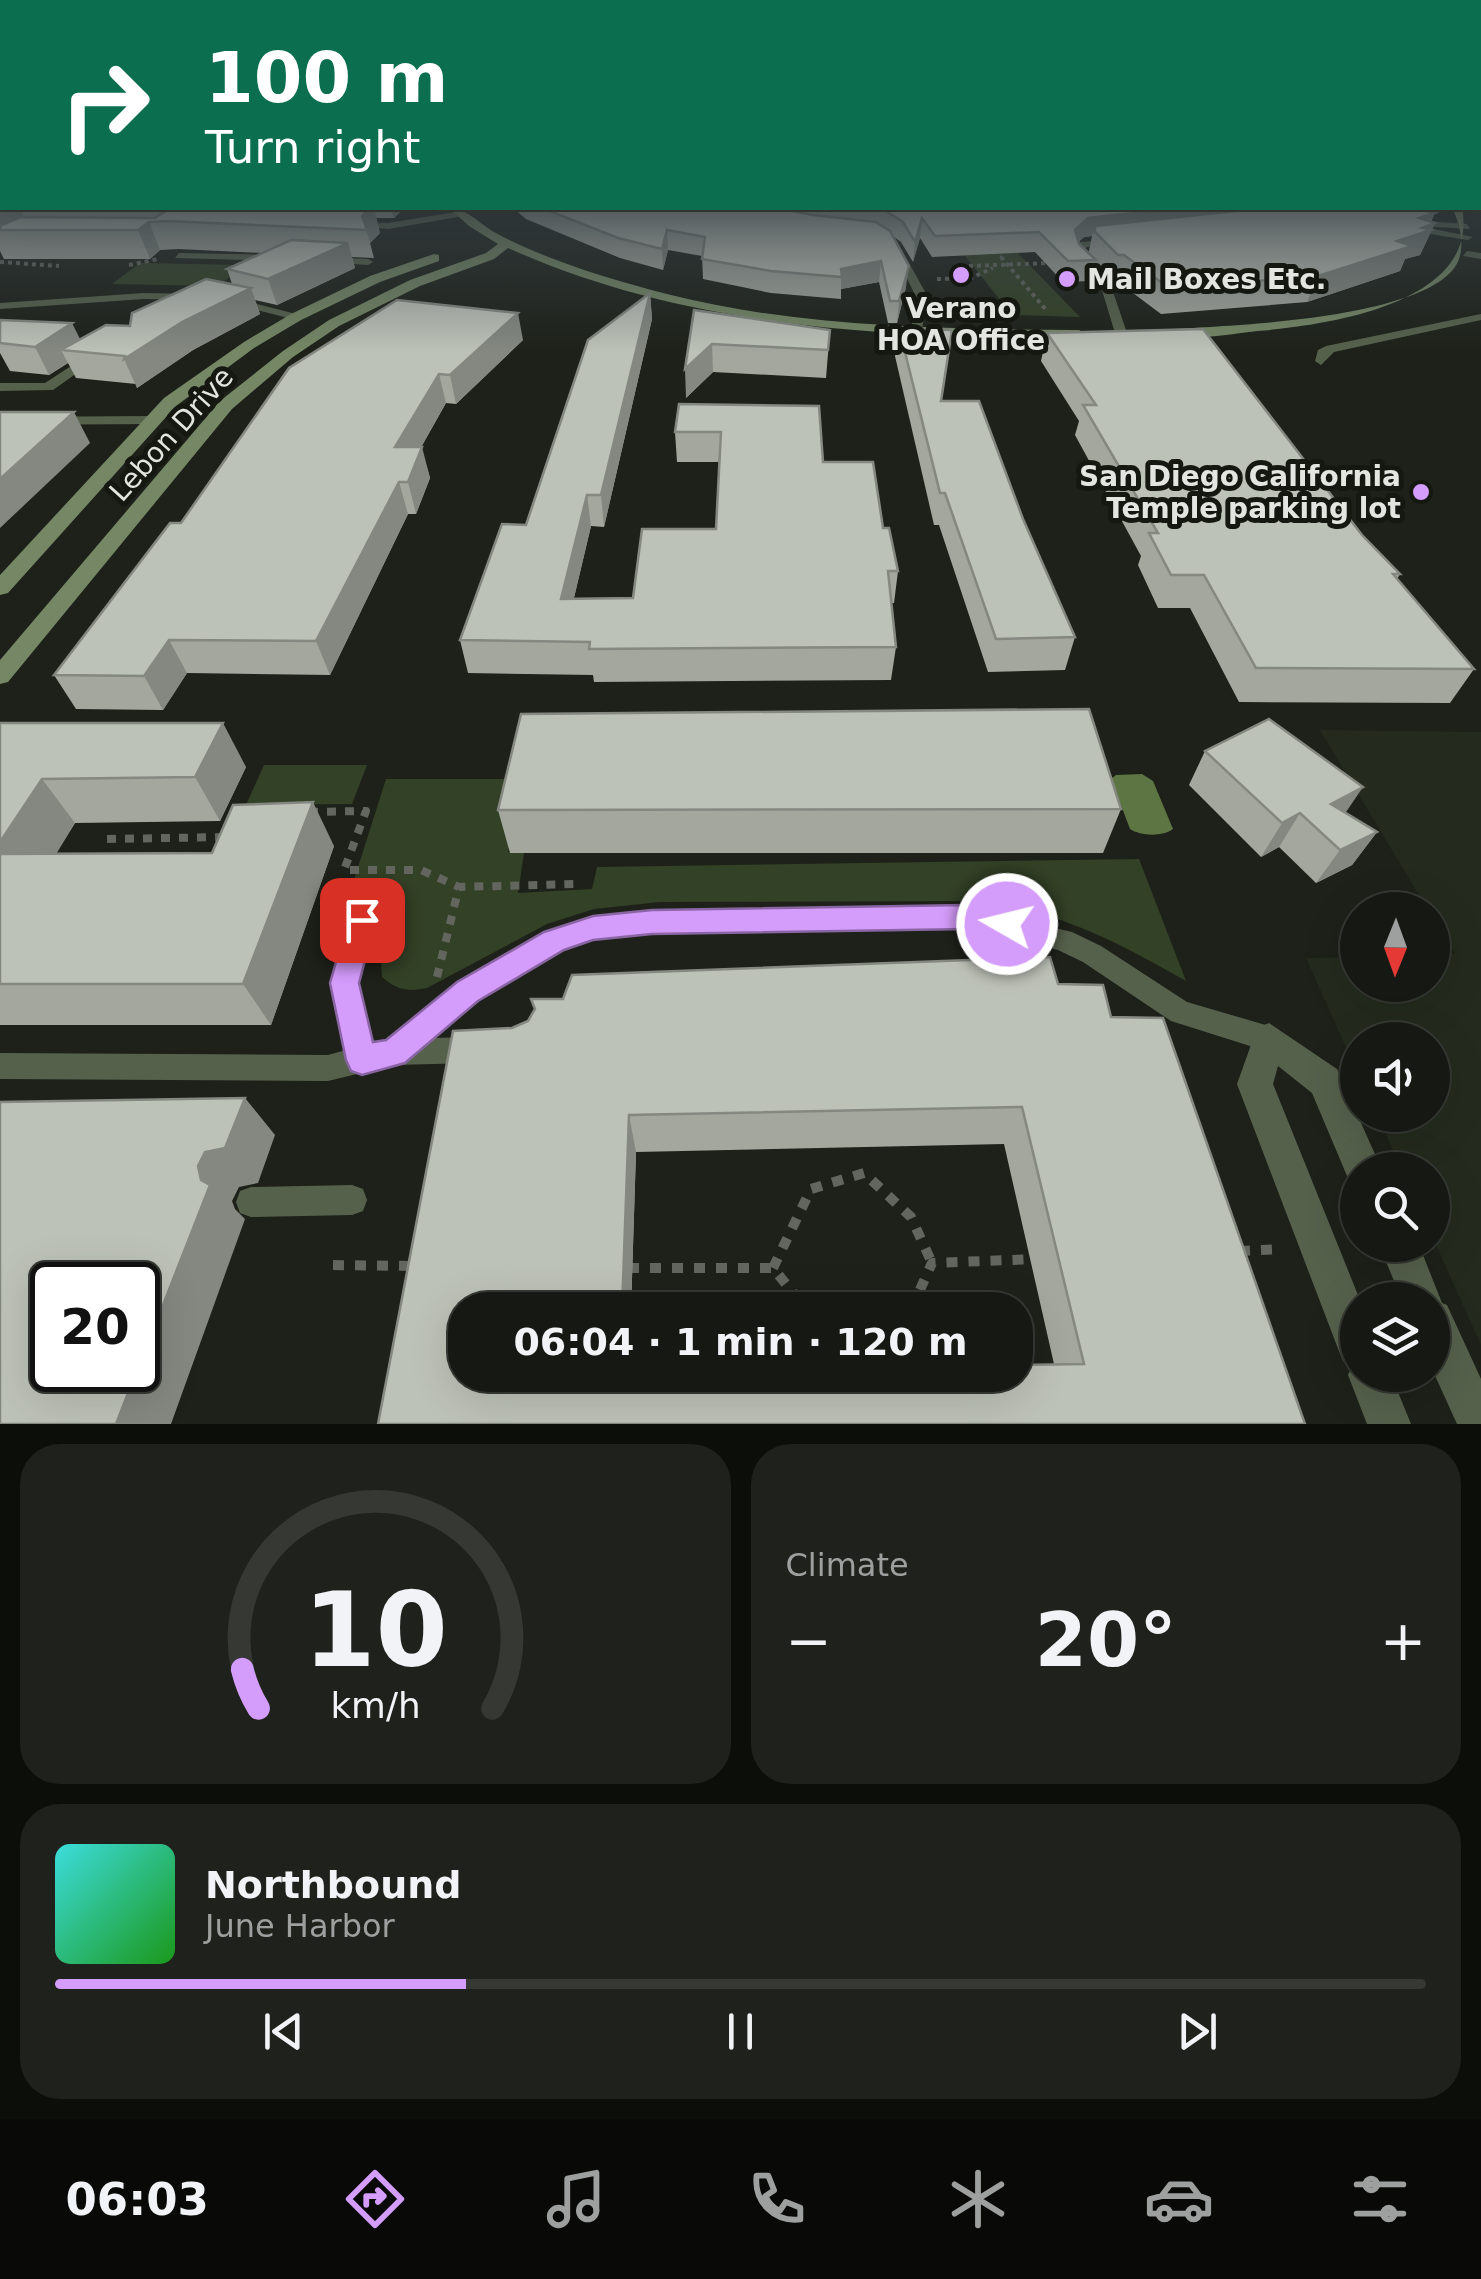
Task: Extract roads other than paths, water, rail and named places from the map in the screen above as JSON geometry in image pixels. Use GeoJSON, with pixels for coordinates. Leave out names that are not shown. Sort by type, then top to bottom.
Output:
{"type":"FeatureCollection","features":[{"type":"Feature","properties":{"kind":"street"},"geometry":{"type":"LineString","coordinates":[[472,220],[507,243],[630,291],[791,319],[917,331],[1140,333]]}},
{"type":"Feature","properties":{"kind":"street","name":"Lebon Drive"},"geometry":{"type":"LineString","coordinates":[[0,588],[170,402],[248,345],[375,279],[454,252],[507,243]]}},
{"type":"Feature","properties":{"kind":"street","name":"Lebon Drive"},"geometry":{"type":"LineString","coordinates":[[0,676],[226,405],[288,354],[334,323],[415,283],[490,256],[507,243]]}},
{"type":"Feature","properties":{"kind":"street"},"geometry":{"type":"LineString","coordinates":[[1158,333],[1286,324],[1373,310],[1427,292],[1453,278],[1472,243]]}},
{"type":"Feature","properties":{"kind":"street"},"geometry":{"type":"LineString","coordinates":[[1340,1302],[1255,1084],[1269,1038],[1325,1081],[1355,1152]]}},
{"type":"Feature","properties":{"kind":"street"},"geometry":{"type":"LineString","coordinates":[[1450,1360],[1479,1424]]}},
{"type":"Feature","properties":{"kind":"street"},"geometry":{"type":"LineString","coordinates":[[1376,1392],[1389,1424]]}},
{"type":"Feature","properties":{"kind":"lane"},"geometry":{"type":"LineString","coordinates":[[333,225],[388,226],[414,220]]}},
{"type":"Feature","properties":{"kind":"lane"},"geometry":{"type":"LineString","coordinates":[[1385,222],[1398,222],[1472,243]]}},
{"type":"Feature","properties":{"kind":"lane"},"geometry":{"type":"LineString","coordinates":[[879,235],[895,246],[922,297],[917,331]]}},
{"type":"Feature","properties":{"kind":"lane"},"geometry":{"type":"LineString","coordinates":[[1108,334],[1106,286],[1081,260],[1078,251],[1084,244],[1130,240]]}},
{"type":"Feature","properties":{"kind":"lane"},"geometry":{"type":"LineString","coordinates":[[179,256],[300,259]]}},
{"type":"Feature","properties":{"kind":"lane"},"geometry":{"type":"LineString","coordinates":[[255,276],[284,258]]}},
{"type":"Feature","properties":{"kind":"lane"},"geometry":{"type":"LineString","coordinates":[[317,260],[368,262]]}},
{"type":"Feature","properties":{"kind":"lane"},"geometry":{"type":"LineString","coordinates":[[176,315],[241,283]]}},
{"type":"Feature","properties":{"kind":"lane"},"geometry":{"type":"LineString","coordinates":[[0,306],[144,296],[213,297],[296,317]]}},
{"type":"Feature","properties":{"kind":"lane"},"geometry":{"type":"LineString","coordinates":[[1321,361],[1322,353],[1330,348],[1481,316]]}},
{"type":"Feature","properties":{"kind":"lane"},"geometry":{"type":"LineString","coordinates":[[0,387],[48,387],[114,346]]}},
{"type":"Feature","properties":{"kind":"lane"},"geometry":{"type":"LineString","coordinates":[[0,421],[153,420]]}},
{"type":"Feature","properties":{"kind":"lane"},"geometry":{"type":"LineString","coordinates":[[394,1052],[468,992],[554,940],[593,928],[652,922],[966,917],[1063,940],[1092,954],[1180,1012],[1269,1038]]}},
{"type":"Feature","properties":{"kind":"lane"},"geometry":{"type":"LineString","coordinates":[[362,920],[345,983],[362,1060]]}},
{"type":"Feature","properties":{"kind":"lane"},"geometry":{"type":"LineString","coordinates":[[0,1066],[328,1068],[394,1052],[490,1050]]}},
{"type":"Feature","properties":{"kind":"lane"},"geometry":{"type":"LineString","coordinates":[[251,1202],[352,1200]]}},
{"type":"Feature","properties":{"kind":"place","name":"Verano HOA Office"},"geometry":{"type":"Point","coordinates":[961,275]}},
{"type":"Feature","properties":{"kind":"place","name":"Mail Boxes Etc."},"geometry":{"type":"Point","coordinates":[1067,279]}},
{"type":"Feature","properties":{"kind":"place","name":"San Diego California Temple parking lot"},"geometry":{"type":"Point","coordinates":[1421,492]}}]}
